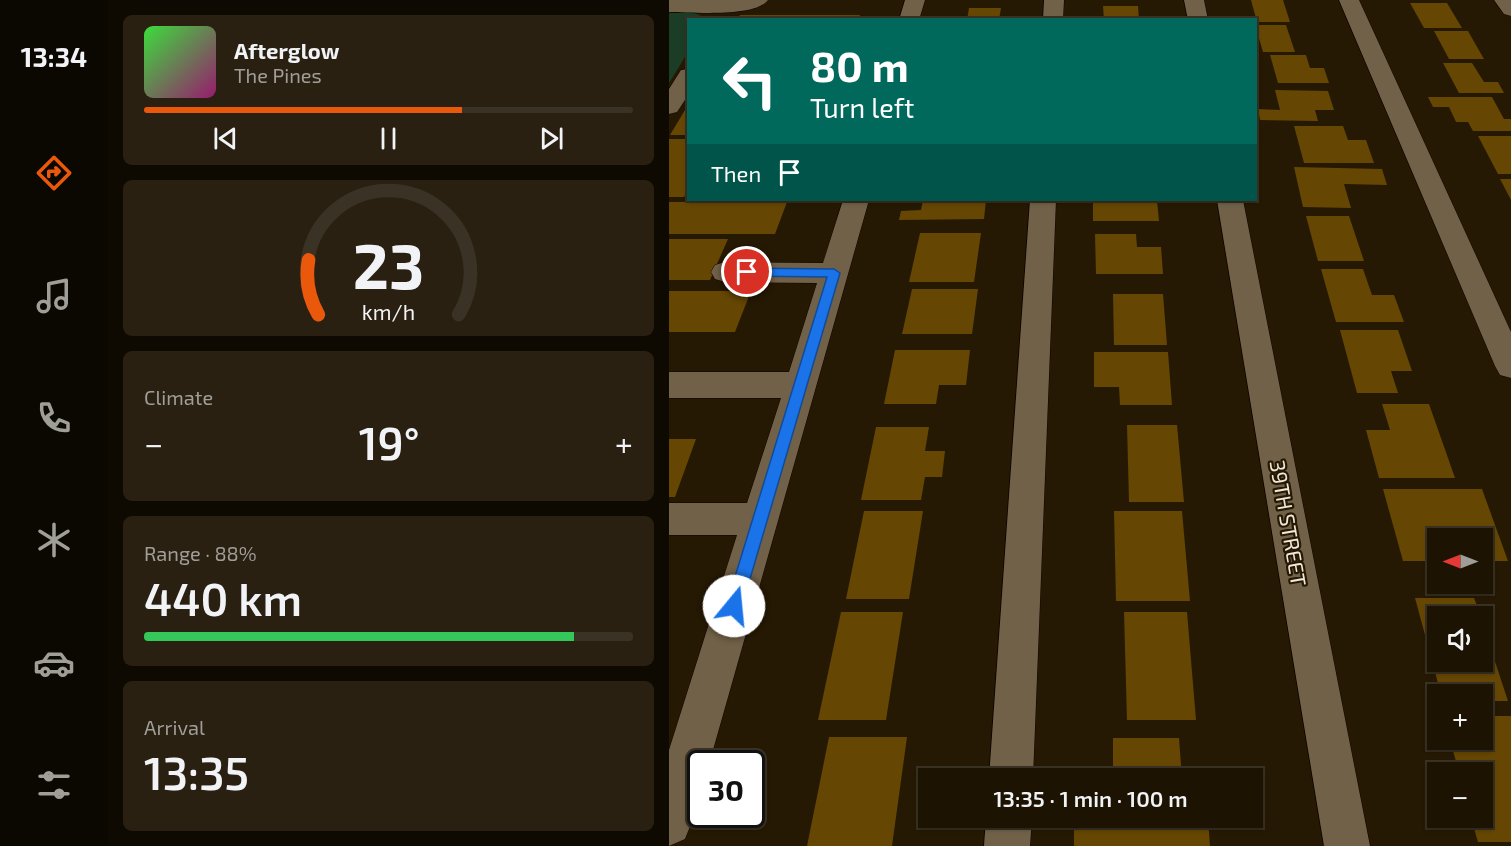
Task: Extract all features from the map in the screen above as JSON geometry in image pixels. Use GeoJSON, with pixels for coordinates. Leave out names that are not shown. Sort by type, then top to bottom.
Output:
{"type":"FeatureCollection","features":[{"type":"Feature","properties":{"kind":"street"},"geometry":{"type":"LineString","coordinates":[[669,6],[726,13],[758,0]]}},
{"type":"Feature","properties":{"kind":"street"},"geometry":{"type":"LineString","coordinates":[[910,18],[915,0]]}},
{"type":"Feature","properties":{"kind":"street"},"geometry":{"type":"LineString","coordinates":[[1053,18],[1054,0]]}},
{"type":"Feature","properties":{"kind":"street"},"geometry":{"type":"LineString","coordinates":[[1194,0],[1198,18]]}},
{"type":"Feature","properties":{"kind":"street"},"geometry":{"type":"LineString","coordinates":[[1349,0],[1511,366]]}},
{"type":"Feature","properties":{"kind":"street"},"geometry":{"type":"LineString","coordinates":[[1504,0],[1511,10]]}},
{"type":"Feature","properties":{"kind":"street"},"geometry":{"type":"LineString","coordinates":[[669,107],[687,78]]}},
{"type":"Feature","properties":{"kind":"street"},"geometry":{"type":"LineString","coordinates":[[669,823],[856,201]]}},
{"type":"Feature","properties":{"kind":"street"},"geometry":{"type":"LineString","coordinates":[[1012,768],[1043,201]]}},
{"type":"Feature","properties":{"kind":"street","name":"39TH STREET"},"geometry":{"type":"LineString","coordinates":[[1230,201],[1347,846]]}},
{"type":"Feature","properties":{"kind":"street"},"geometry":{"type":"LineString","coordinates":[[725,272],[834,273]]}},
{"type":"Feature","properties":{"kind":"street"},"geometry":{"type":"LineString","coordinates":[[669,385],[800,385]]}},
{"type":"Feature","properties":{"kind":"street"},"geometry":{"type":"LineString","coordinates":[[669,519],[760,519]]}},
{"type":"Feature","properties":{"kind":"street"},"geometry":{"type":"LineString","coordinates":[[1007,846],[1008,828]]}},
{"type":"Feature","properties":{"kind":"green space"},"geometry":{"type":"Polygon","coordinates":[[[669,13],[694,13],[706,18],[687,18],[687,54],[669,83],[669,13]]]}},
{"type":"Feature","properties":{"kind":"building"},"geometry":{"type":"Polygon","coordinates":[[[1251,0],[1283,0],[1290,22],[1257,22],[1251,0]]]}},
{"type":"Feature","properties":{"kind":"building"},"geometry":{"type":"Polygon","coordinates":[[[1410,3],[1447,3],[1462,28],[1424,28],[1410,3]]]}},
{"type":"Feature","properties":{"kind":"building"},"geometry":{"type":"Polygon","coordinates":[[[1103,6],[1138,6],[1139,18],[1104,18],[1103,6]]]}},
{"type":"Feature","properties":{"kind":"building"},"geometry":{"type":"Polygon","coordinates":[[[969,8],[1001,8],[999,18],[967,18],[969,8]]]}},
{"type":"Feature","properties":{"kind":"building"},"geometry":{"type":"Polygon","coordinates":[[[740,15],[860,15],[859,18],[738,18],[740,15]]]}},
{"type":"Feature","properties":{"kind":"building"},"geometry":{"type":"Polygon","coordinates":[[[1257,25],[1286,25],[1295,52],[1263,52],[1257,25]]]}},
{"type":"Feature","properties":{"kind":"building"},"geometry":{"type":"Polygon","coordinates":[[[1434,31],[1468,31],[1484,59],[1449,59],[1434,31]]]}},
{"type":"Feature","properties":{"kind":"building"},"geometry":{"type":"Polygon","coordinates":[[[1270,55],[1306,55],[1310,68],[1324,68],[1329,83],[1278,83],[1270,55]]]}},
{"type":"Feature","properties":{"kind":"building"},"geometry":{"type":"Polygon","coordinates":[[[1443,63],[1472,63],[1484,82],[1498,82],[1504,93],[1459,93],[1443,63]]]}},
{"type":"Feature","properties":{"kind":"building"},"geometry":{"type":"Polygon","coordinates":[[[1275,90],[1328,91],[1334,110],[1315,110],[1318,121],[1260,120],[1258,109],[1280,110],[1275,90]]]}},
{"type":"Feature","properties":{"kind":"building"},"geometry":{"type":"Polygon","coordinates":[[[1428,97],[1492,97],[1504,119],[1511,119],[1511,131],[1473,131],[1468,122],[1456,122],[1449,107],[1433,107],[1428,97]]]}},
{"type":"Feature","properties":{"kind":"building"},"geometry":{"type":"Polygon","coordinates":[[[685,110],[687,110],[687,135],[670,135],[685,110]]]}},
{"type":"Feature","properties":{"kind":"building"},"geometry":{"type":"Polygon","coordinates":[[[1294,126],[1343,126],[1348,140],[1366,140],[1374,163],[1304,163],[1294,126]]]}},
{"type":"Feature","properties":{"kind":"building"},"geometry":{"type":"Polygon","coordinates":[[[1478,136],[1511,136],[1511,174],[1498,174],[1478,136]]]}},
{"type":"Feature","properties":{"kind":"building"},"geometry":{"type":"Polygon","coordinates":[[[669,139],[687,139],[687,192],[684,197],[669,197],[669,139]]]}},
{"type":"Feature","properties":{"kind":"building"},"geometry":{"type":"Polygon","coordinates":[[[1294,167],[1382,169],[1387,185],[1344,184],[1351,208],[1303,207],[1294,167]]]}},
{"type":"Feature","properties":{"kind":"building"},"geometry":{"type":"Polygon","coordinates":[[[1500,179],[1511,179],[1511,200],[1500,179]]]}},
{"type":"Feature","properties":{"kind":"building"},"geometry":{"type":"Polygon","coordinates":[[[923,201],[986,201],[984,219],[899,220],[901,211],[921,210],[923,201]]]}},
{"type":"Feature","properties":{"kind":"building"},"geometry":{"type":"Polygon","coordinates":[[[1093,201],[1157,201],[1159,221],[1093,221],[1093,201]]]}},
{"type":"Feature","properties":{"kind":"building"},"geometry":{"type":"Polygon","coordinates":[[[669,202],[787,202],[775,234],[669,234],[669,202]]]}},
{"type":"Feature","properties":{"kind":"building"},"geometry":{"type":"Polygon","coordinates":[[[1306,216],[1349,216],[1364,261],[1318,261],[1306,216]]]}},
{"type":"Feature","properties":{"kind":"building"},"geometry":{"type":"Polygon","coordinates":[[[920,233],[981,233],[974,282],[909,282],[920,233]]]}},
{"type":"Feature","properties":{"kind":"building"},"geometry":{"type":"Polygon","coordinates":[[[1095,234],[1136,234],[1137,247],[1161,247],[1163,274],[1096,274],[1095,234]]]}},
{"type":"Feature","properties":{"kind":"building"},"geometry":{"type":"Polygon","coordinates":[[[669,239],[728,239],[710,280],[669,280],[669,239]]]}},
{"type":"Feature","properties":{"kind":"building"},"geometry":{"type":"Polygon","coordinates":[[[1321,269],[1363,269],[1372,295],[1394,295],[1404,322],[1336,322],[1321,269]]]}},
{"type":"Feature","properties":{"kind":"building"},"geometry":{"type":"Polygon","coordinates":[[[912,289],[978,289],[972,334],[902,334],[912,289]]]}},
{"type":"Feature","properties":{"kind":"building"},"geometry":{"type":"Polygon","coordinates":[[[669,291],[751,291],[735,332],[669,332],[669,291]]]}},
{"type":"Feature","properties":{"kind":"building"},"geometry":{"type":"Polygon","coordinates":[[[1113,294],[1163,294],[1167,345],[1114,345],[1113,294]]]}},
{"type":"Feature","properties":{"kind":"building"},"geometry":{"type":"Polygon","coordinates":[[[1340,330],[1398,330],[1412,371],[1391,371],[1398,393],[1357,393],[1340,330]]]}},
{"type":"Feature","properties":{"kind":"building"},"geometry":{"type":"Polygon","coordinates":[[[895,350],[970,350],[966,385],[939,385],[936,404],[884,404],[895,350]]]}},
{"type":"Feature","properties":{"kind":"building"},"geometry":{"type":"Polygon","coordinates":[[[1094,352],[1168,352],[1172,405],[1120,405],[1119,387],[1094,387],[1094,352]]]}},
{"type":"Feature","properties":{"kind":"building"},"geometry":{"type":"Polygon","coordinates":[[[1382,404],[1429,404],[1455,478],[1379,478],[1366,430],[1390,430],[1382,404]]]}},
{"type":"Feature","properties":{"kind":"building"},"geometry":{"type":"Polygon","coordinates":[[[1127,425],[1177,425],[1184,502],[1129,502],[1127,425]]]}},
{"type":"Feature","properties":{"kind":"building"},"geometry":{"type":"Polygon","coordinates":[[[876,427],[929,427],[925,451],[945,451],[942,477],[925,477],[921,500],[861,500],[876,427]]]}},
{"type":"Feature","properties":{"kind":"building"},"geometry":{"type":"Polygon","coordinates":[[[669,439],[696,439],[675,497],[669,497],[669,439]]]}},
{"type":"Feature","properties":{"kind":"building"},"geometry":{"type":"Polygon","coordinates":[[[1383,489],[1482,489],[1508,561],[1493,561],[1493,528],[1427,528],[1427,561],[1403,561],[1383,489]]]}},
{"type":"Feature","properties":{"kind":"building"},"geometry":{"type":"Polygon","coordinates":[[[864,511],[923,511],[909,599],[846,599],[864,511]]]}},
{"type":"Feature","properties":{"kind":"building"},"geometry":{"type":"Polygon","coordinates":[[[1114,511],[1182,511],[1190,601],[1116,601],[1114,511]]]}},
{"type":"Feature","properties":{"kind":"building"},"geometry":{"type":"Polygon","coordinates":[[[1415,598],[1474,598],[1477,606],[1427,606],[1427,642],[1415,598]]]}},
{"type":"Feature","properties":{"kind":"building"},"geometry":{"type":"Polygon","coordinates":[[[841,612],[903,612],[886,720],[818,720],[841,612]]]}},
{"type":"Feature","properties":{"kind":"building"},"geometry":{"type":"Polygon","coordinates":[[[1124,612],[1187,612],[1196,720],[1127,720],[1124,612]]]}},
{"type":"Feature","properties":{"kind":"building"},"geometry":{"type":"Polygon","coordinates":[[[1493,655],[1508,701],[1493,701],[1493,684],[1438,684],[1435,672],[1493,672],[1493,655]]]}},
{"type":"Feature","properties":{"kind":"building"},"geometry":{"type":"Polygon","coordinates":[[[1493,716],[1511,716],[1511,842],[1478,842],[1474,828],[1493,828],[1493,762],[1456,762],[1453,750],[1493,750],[1493,716]]]}},
{"type":"Feature","properties":{"kind":"building"},"geometry":{"type":"Polygon","coordinates":[[[829,737],[907,737],[892,846],[807,846],[829,737]]]}},
{"type":"Feature","properties":{"kind":"building"},"geometry":{"type":"Polygon","coordinates":[[[1113,738],[1179,738],[1181,768],[1113,768],[1113,738]]]}},
{"type":"Feature","properties":{"kind":"building"},"geometry":{"type":"Polygon","coordinates":[[[1074,828],[1209,828],[1210,846],[1074,846],[1074,828]]]}},
{"type":"Feature","properties":{"kind":"route"},"geometry":{"type":"LineString","coordinates":[[734,606],[834,273],[747,272]]}}]}
